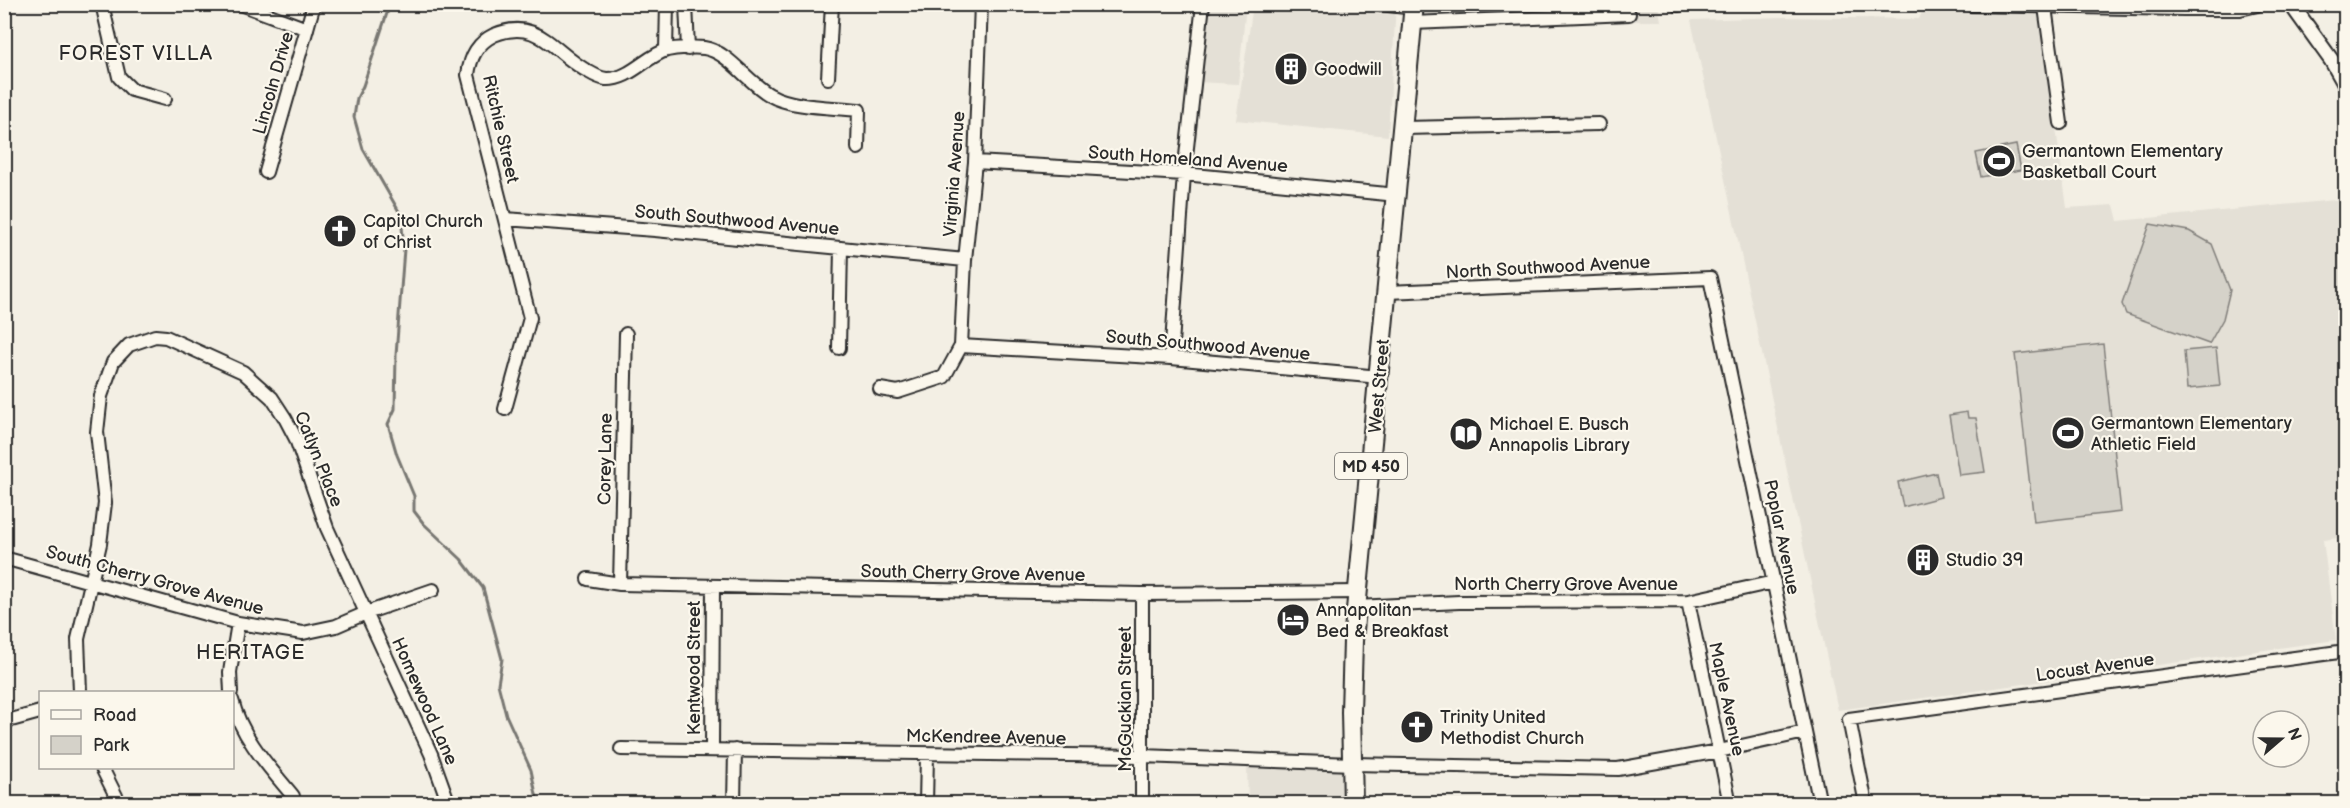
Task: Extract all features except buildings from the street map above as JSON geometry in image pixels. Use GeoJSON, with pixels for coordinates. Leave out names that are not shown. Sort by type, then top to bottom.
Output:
{"type":"FeatureCollection","features":[{"type":"Feature","properties":{"kind":"main road","name":"West Street"},"geometry":{"type":"LineString","coordinates":[[1353,804],[1351,712],[1357,600],[1413,12]]}},
{"type":"Feature","properties":{"kind":"street"},"geometry":{"type":"LineString","coordinates":[[102,4],[119,77],[132,90],[165,99]]}},
{"type":"Feature","properties":{"kind":"street"},"geometry":{"type":"LineString","coordinates":[[240,4],[307,30]]}},
{"type":"Feature","properties":{"kind":"street","name":"Lincoln Drive"},"geometry":{"type":"LineString","coordinates":[[266,172],[314,4]]}},
{"type":"Feature","properties":{"kind":"street"},"geometry":{"type":"LineString","coordinates":[[667,4],[666,51],[704,48],[718,53],[752,85],[772,96],[792,102],[859,110],[858,148]]}},
{"type":"Feature","properties":{"kind":"street"},"geometry":{"type":"LineString","coordinates":[[686,4],[688,49]]}},
{"type":"Feature","properties":{"kind":"street"},"geometry":{"type":"LineString","coordinates":[[828,78],[832,4]]}},
{"type":"Feature","properties":{"kind":"street","name":"Virginia Avenue"},"geometry":{"type":"LineString","coordinates":[[961,346],[965,260],[975,162],[981,4]]}},
{"type":"Feature","properties":{"kind":"street"},"geometry":{"type":"LineString","coordinates":[[1171,358],[1184,174],[1203,4]]}},
{"type":"Feature","properties":{"kind":"street"},"geometry":{"type":"LineString","coordinates":[[1380,4],[1413,12],[1629,14]]}},
{"type":"Feature","properties":{"kind":"street"},"geometry":{"type":"LineString","coordinates":[[1971,4],[2045,7],[2218,8],[2240,8],[2256,4]]}},
{"type":"Feature","properties":{"kind":"street"},"geometry":{"type":"LineString","coordinates":[[2291,4],[2344,80]]}},
{"type":"Feature","properties":{"kind":"street"},"geometry":{"type":"LineString","coordinates":[[2045,7],[2061,123]]}},
{"type":"Feature","properties":{"kind":"street","name":"Ritchie Street"},"geometry":{"type":"LineString","coordinates":[[505,409],[530,318],[468,75],[472,56],[489,37],[522,29],[535,32],[582,69],[604,79],[625,74],[666,51]]}},
{"type":"Feature","properties":{"kind":"street"},"geometry":{"type":"LineString","coordinates":[[1403,128],[1599,124]]}},
{"type":"Feature","properties":{"kind":"street","name":"South Homeland Avenue"},"geometry":{"type":"LineString","coordinates":[[975,162],[1184,174],[1397,195]]}},
{"type":"Feature","properties":{"kind":"street","name":"South Southwood Avenue"},"geometry":{"type":"LineString","coordinates":[[505,219],[656,230],[965,260]]}},
{"type":"Feature","properties":{"kind":"street"},"geometry":{"type":"LineString","coordinates":[[839,348],[841,248]]}},
{"type":"Feature","properties":{"kind":"street","name":"North Southwood Avenue"},"geometry":{"type":"LineString","coordinates":[[1387,292],[1710,278]]}},
{"type":"Feature","properties":{"kind":"street","name":"Poplar Avenue"},"geometry":{"type":"LineString","coordinates":[[1710,278],[1820,804]]}},
{"type":"Feature","properties":{"kind":"street","name":"Corey Lane"},"geometry":{"type":"LineString","coordinates":[[620,584],[626,334]]}},
{"type":"Feature","properties":{"kind":"street","name":"Catlyn Place"},"geometry":{"type":"LineString","coordinates":[[80,691],[78,639],[100,544],[105,503],[97,432],[100,396],[113,362],[129,345],[155,336],[166,337],[243,372],[272,398],[296,439],[327,528],[366,613]]}},
{"type":"Feature","properties":{"kind":"street"},"geometry":{"type":"LineString","coordinates":[[880,389],[897,392],[944,377],[961,346]]}},
{"type":"Feature","properties":{"kind":"street","name":"South Southwood Avenue"},"geometry":{"type":"LineString","coordinates":[[961,346],[1171,358],[1380,377]]}},
{"type":"Feature","properties":{"kind":"street","name":"South Cherry Grove Avenue"},"geometry":{"type":"LineString","coordinates":[[4,558],[238,623],[303,633],[336,627],[366,613],[433,590]]}},
{"type":"Feature","properties":{"kind":"street","name":"South Cherry Grove Avenue"},"geometry":{"type":"LineString","coordinates":[[588,579],[620,584],[1357,600]]}},
{"type":"Feature","properties":{"kind":"street","name":"North Cherry Grove Avenue"},"geometry":{"type":"LineString","coordinates":[[1357,600],[1688,602],[1773,582]]}},
{"type":"Feature","properties":{"kind":"street","name":"Kentwood Street"},"geometry":{"type":"LineString","coordinates":[[712,749],[713,586]]}},
{"type":"Feature","properties":{"kind":"street","name":"McGuckian Street"},"geometry":{"type":"LineString","coordinates":[[1142,594],[1142,804]]}},
{"type":"Feature","properties":{"kind":"street","name":"Maple Avenue"},"geometry":{"type":"LineString","coordinates":[[1688,602],[1730,804]]}},
{"type":"Feature","properties":{"kind":"street","name":"Homewood Lane"},"geometry":{"type":"LineString","coordinates":[[366,613],[431,754],[449,804]]}},
{"type":"Feature","properties":{"kind":"street"},"geometry":{"type":"LineString","coordinates":[[231,691],[230,672],[238,623]]}},
{"type":"Feature","properties":{"kind":"street","name":"Locust Avenue"},"geometry":{"type":"LineString","coordinates":[[1866,804],[1849,719],[2346,651]]}},
{"type":"Feature","properties":{"kind":"street"},"geometry":{"type":"LineString","coordinates":[[234,707],[244,730],[267,764],[293,796]]}},
{"type":"Feature","properties":{"kind":"street"},"geometry":{"type":"LineString","coordinates":[[4,722],[39,712]]}},
{"type":"Feature","properties":{"kind":"street"},"geometry":{"type":"LineString","coordinates":[[1352,764],[1618,769],[1719,751],[1805,732]]}},
{"type":"Feature","properties":{"kind":"street","name":"McKendree Avenue"},"geometry":{"type":"LineString","coordinates":[[621,749],[1143,756],[1352,764]]}},
{"type":"Feature","properties":{"kind":"street"},"geometry":{"type":"LineString","coordinates":[[734,804],[735,750]]}},
{"type":"Feature","properties":{"kind":"street"},"geometry":{"type":"LineString","coordinates":[[926,804],[927,754]]}},
{"type":"Feature","properties":{"kind":"street"},"geometry":{"type":"LineString","coordinates":[[102,769],[120,804]]}},
{"type":"Feature","properties":{"kind":"shaded area"},"geometry":{"type":"Polygon","coordinates":[[[1196,5],[1246,5],[1238,84],[1196,82],[1196,5]]]}},
{"type":"Feature","properties":{"kind":"shaded area"},"geometry":{"type":"Polygon","coordinates":[[[1253,5],[1396,5],[1388,136],[1236,120],[1253,5]]]}},
{"type":"Feature","properties":{"kind":"shaded area"},"geometry":{"type":"Polygon","coordinates":[[[1415,5],[1658,5],[1661,21],[1416,22],[1415,5]]]}},
{"type":"Feature","properties":{"kind":"shaded area"},"geometry":{"type":"Polygon","coordinates":[[[1922,12],[2040,13],[2067,208],[2114,205],[2118,221],[2345,199],[2345,537],[2323,540],[2336,640],[1838,710],[1691,20],[1783,17],[1919,19],[1922,12]]]}},
{"type":"Feature","properties":{"kind":"shaded area"},"geometry":{"type":"Polygon","coordinates":[[[1247,765],[1347,767],[1348,803],[1248,803],[1247,765]]]}},
{"type":"Feature","properties":{"kind":"green space","name":"Germantown Elementary Basketball Court"},"geometry":{"type":"Polygon","coordinates":[[[2016,145],[2021,170],[1981,177],[1976,153],[2016,145]]]}},
{"type":"Feature","properties":{"kind":"green space"},"geometry":{"type":"Polygon","coordinates":[[[2150,224],[2189,231],[2212,244],[2230,290],[2223,319],[2209,344],[2126,314],[2122,304],[2150,224]]]}},
{"type":"Feature","properties":{"kind":"green space","name":"Germantown Elementary Athletic Field"},"geometry":{"type":"Polygon","coordinates":[[[2103,344],[2121,512],[2034,522],[2015,354],[2103,344]]]}},
{"type":"Feature","properties":{"kind":"green space"},"geometry":{"type":"Polygon","coordinates":[[[2216,348],[2220,386],[2187,389],[2184,351],[2216,348]]]}},
{"type":"Feature","properties":{"kind":"green space"},"geometry":{"type":"Polygon","coordinates":[[[1967,412],[1968,418],[1976,418],[1985,472],[1959,475],[1949,415],[1967,412]]]}},
{"type":"Feature","properties":{"kind":"green space"},"geometry":{"type":"Polygon","coordinates":[[[1936,473],[1941,497],[1903,507],[1898,482],[1936,473]]]}},
{"type":"Feature","properties":{"kind":"waterway"},"geometry":{"type":"LineString","coordinates":[[390,4],[357,98],[354,117],[363,149],[401,215],[404,249],[396,355],[395,409],[388,424],[397,455],[414,496],[414,511],[424,524],[461,559],[483,588],[502,659],[498,684],[506,715],[531,770],[538,804]]}},
{"type":"Feature","properties":{"kind":"place","name":"Goodwill"},"geometry":{"type":"Point","coordinates":[1291,69]}},
{"type":"Feature","properties":{"kind":"place","name":"Germantown Elementary Basketball Court"},"geometry":{"type":"Point","coordinates":[1999,161]}},
{"type":"Feature","properties":{"kind":"place","name":"Capitol Church of Christ"},"geometry":{"type":"Point","coordinates":[340,231]}},
{"type":"Feature","properties":{"kind":"place","name":"Germantown Elementary Athletic Field"},"geometry":{"type":"Point","coordinates":[2068,433]}},
{"type":"Feature","properties":{"kind":"place","name":"Michael E. Busch Annapolis Library"},"geometry":{"type":"Point","coordinates":[1466,434]}},
{"type":"Feature","properties":{"kind":"place","name":"Studio 39"},"geometry":{"type":"Point","coordinates":[1923,560]}},
{"type":"Feature","properties":{"kind":"place","name":"Annapolitan Bed & Breakfast"},"geometry":{"type":"Point","coordinates":[1293,620]}},
{"type":"Feature","properties":{"kind":"place","name":"Trinity United Methodist Church"},"geometry":{"type":"Point","coordinates":[1417,727]}},
{"type":"Feature","properties":{"kind":"district","name":"FOREST VILLA"},"geometry":{"type":"Point","coordinates":[136,53]}},
{"type":"Feature","properties":{"kind":"district","name":"HERITAGE"},"geometry":{"type":"Point","coordinates":[251,652]}}]}
